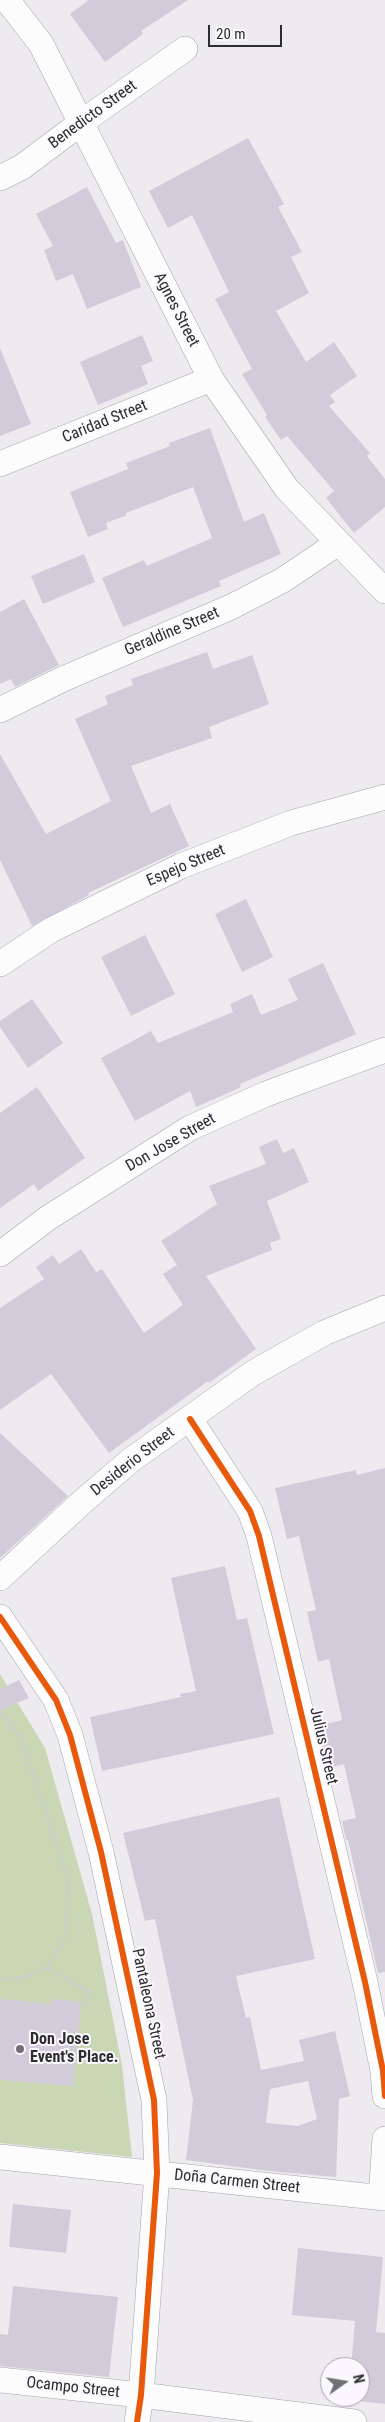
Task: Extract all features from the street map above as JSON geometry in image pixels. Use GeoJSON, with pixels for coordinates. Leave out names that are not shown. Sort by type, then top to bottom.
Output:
{"type":"FeatureCollection","features":[{"type":"Feature","properties":{"kind":"street","name":"Agnes Street"},"geometry":{"type":"LineString","coordinates":[[7,0],[41,44],[211,379],[287,490],[385,591]]}},
{"type":"Feature","properties":{"kind":"street","name":"Benedicto Street"},"geometry":{"type":"LineString","coordinates":[[0,178],[22,167],[185,49]]}},
{"type":"Feature","properties":{"kind":"street","name":"Caridad Street"},"geometry":{"type":"LineString","coordinates":[[0,464],[211,379]]}},
{"type":"Feature","properties":{"kind":"street","name":"Geraldine Street"},"geometry":{"type":"LineString","coordinates":[[0,710],[63,679],[231,607],[283,580],[338,543]]}},
{"type":"Feature","properties":{"kind":"street","name":"Espejo Street"},"geometry":{"type":"LineString","coordinates":[[0,964],[51,930],[181,866],[291,823],[385,797]]}},
{"type":"Feature","properties":{"kind":"street","name":"Don Jose Street"},"geometry":{"type":"LineString","coordinates":[[0,1254],[48,1218],[190,1128],[266,1094],[385,1050]]}},
{"type":"Feature","properties":{"kind":"street","name":"Desiderio Street"},"geometry":{"type":"LineString","coordinates":[[0,1578],[81,1503],[131,1460],[260,1369],[324,1334],[385,1308]]}},
{"type":"Feature","properties":{"kind":"street","name":"Julius Street"},"geometry":{"type":"LineString","coordinates":[[190,1419],[250,1511],[259,1536],[365,1982],[385,2096]]}},
{"type":"Feature","properties":{"kind":"street","name":"Pantaleona Street"},"geometry":{"type":"LineString","coordinates":[[0,1616],[56,1700],[70,1735],[101,1852],[154,2100],[157,2173],[141,2395],[137,2422]]}},
{"type":"Feature","properties":{"kind":"street"},"geometry":{"type":"LineString","coordinates":[[383,2198],[385,2139]]}},
{"type":"Feature","properties":{"kind":"street","name":"Doña Carmen Street"},"geometry":{"type":"LineString","coordinates":[[0,2157],[383,2198]]}},
{"type":"Feature","properties":{"kind":"street","name":"Ocampo Street"},"geometry":{"type":"LineString","coordinates":[[0,2380],[141,2395],[354,2422]]}},
{"type":"Feature","properties":{"kind":"path"},"geometry":{"type":"LineString","coordinates":[[0,1713],[20,1735],[68,1880],[66,1936],[47,1968],[28,1976],[0,1980]]}},
{"type":"Feature","properties":{"kind":"path"},"geometry":{"type":"LineString","coordinates":[[47,1968],[90,1992],[86,2009]]}},
{"type":"Feature","properties":{"kind":"green space"},"geometry":{"type":"Polygon","coordinates":[[[0,1674],[45,1748],[92,1914],[122,2065],[132,2157],[0,2143],[0,1674]]]}},
{"type":"Feature","properties":{"kind":"building"},"geometry":{"type":"Polygon","coordinates":[[[89,0],[188,0],[141,31],[143,34],[105,62],[70,14],[89,0]]]}},
{"type":"Feature","properties":{"kind":"building"},"geometry":{"type":"Polygon","coordinates":[[[248,138],[284,204],[278,207],[302,252],[291,257],[309,293],[276,311],[306,362],[334,342],[357,376],[330,395],[335,402],[329,406],[370,453],[367,456],[385,479],[385,507],[354,533],[326,498],[334,491],[287,436],[281,440],[265,417],[267,415],[242,374],[252,369],[215,299],[229,292],[192,215],[168,228],[149,191],[248,138]]]}},
{"type":"Feature","properties":{"kind":"building"},"geometry":{"type":"Polygon","coordinates":[[[87,187],[116,243],[123,240],[141,287],[87,309],[73,274],[56,281],[44,250],[53,246],[36,214],[87,187]]]}},
{"type":"Feature","properties":{"kind":"building"},"geometry":{"type":"Polygon","coordinates":[[[142,335],[153,361],[141,366],[148,384],[98,405],[80,362],[142,335]]]}},
{"type":"Feature","properties":{"kind":"building"},"geometry":{"type":"Polygon","coordinates":[[[0,348],[31,424],[0,436],[0,348]]]}},
{"type":"Feature","properties":{"kind":"building"},"geometry":{"type":"Polygon","coordinates":[[[210,428],[244,522],[264,513],[281,554],[219,581],[221,586],[123,627],[102,578],[144,560],[147,566],[212,538],[193,487],[126,513],[127,515],[106,523],[108,529],[88,537],[70,492],[128,469],[126,463],[170,446],[169,443],[210,428]]]}},
{"type":"Feature","properties":{"kind":"building"},"geometry":{"type":"Polygon","coordinates":[[[84,554],[95,582],[43,604],[31,576],[84,554]]]}},
{"type":"Feature","properties":{"kind":"building"},"geometry":{"type":"Polygon","coordinates":[[[24,599],[59,665],[15,687],[11,679],[0,684],[0,612],[24,599]]]}},
{"type":"Feature","properties":{"kind":"building"},"geometry":{"type":"Polygon","coordinates":[[[207,652],[213,669],[252,655],[269,704],[209,727],[212,738],[131,766],[151,813],[170,804],[189,846],[88,893],[89,895],[32,926],[0,860],[0,754],[46,834],[111,801],[75,719],[108,704],[105,696],[133,685],[131,679],[207,652]]]}},
{"type":"Feature","properties":{"kind":"building"},"geometry":{"type":"Polygon","coordinates":[[[246,899],[273,957],[242,972],[215,914],[246,899]]]}},
{"type":"Feature","properties":{"kind":"building"},"geometry":{"type":"Polygon","coordinates":[[[145,935],[175,994],[131,1016],[101,957],[145,935]]]}},
{"type":"Feature","properties":{"kind":"building"},"geometry":{"type":"Polygon","coordinates":[[[323,963],[356,1034],[240,1084],[241,1087],[196,1107],[190,1091],[135,1121],[101,1058],[151,1031],[158,1043],[233,1012],[230,1004],[252,994],[261,1015],[298,1000],[288,979],[323,963]]]}},
{"type":"Feature","properties":{"kind":"building"},"geometry":{"type":"Polygon","coordinates":[[[32,999],[63,1043],[28,1068],[0,1027],[0,1021],[32,999]]]}},
{"type":"Feature","properties":{"kind":"building"},"geometry":{"type":"Polygon","coordinates":[[[37,1087],[85,1158],[38,1191],[34,1184],[0,1208],[0,1113],[37,1087]]]}},
{"type":"Feature","properties":{"kind":"building"},"geometry":{"type":"Polygon","coordinates":[[[277,1139],[283,1153],[294,1148],[309,1182],[267,1201],[281,1239],[270,1243],[272,1250],[206,1276],[256,1349],[209,1383],[208,1381],[109,1453],[51,1374],[0,1410],[0,1308],[44,1279],[36,1267],[53,1255],[59,1264],[81,1249],[96,1272],[102,1269],[144,1333],[183,1305],[163,1274],[177,1265],[161,1241],[217,1204],[209,1186],[266,1164],[259,1147],[277,1139]]]}},
{"type":"Feature","properties":{"kind":"building"},"geometry":{"type":"Polygon","coordinates":[[[0,1433],[68,1496],[0,1558],[0,1433]]]}},
{"type":"Feature","properties":{"kind":"building"},"geometry":{"type":"Polygon","coordinates":[[[385,1468],[385,1972],[378,1973],[342,1821],[356,1818],[344,1764],[329,1768],[319,1726],[342,1720],[329,1659],[318,1662],[307,1612],[316,1610],[299,1536],[287,1539],[275,1488],[356,1470],[357,1475],[385,1468]]]}},
{"type":"Feature","properties":{"kind":"building"},"geometry":{"type":"Polygon","coordinates":[[[225,1566],[237,1620],[247,1618],[274,1734],[102,1771],[90,1717],[181,1697],[180,1694],[196,1691],[171,1578],[225,1566]]]}},
{"type":"Feature","properties":{"kind":"building"},"geometry":{"type":"Polygon","coordinates":[[[19,1680],[29,1698],[0,1710],[0,1689],[19,1680]]]}},
{"type":"Feature","properties":{"kind":"building"},"geometry":{"type":"Polygon","coordinates":[[[279,1797],[315,1959],[236,1976],[246,2018],[250,2017],[261,2070],[304,2061],[299,2040],[335,2031],[350,2096],[339,2099],[336,2177],[269,2171],[186,2160],[193,2100],[155,1919],[145,1921],[123,1833],[279,1797]],[[308,2081],[270,2089],[266,2123],[298,2126],[317,2119],[308,2081]]]}},
{"type":"Feature","properties":{"kind":"building"},"geometry":{"type":"Polygon","coordinates":[[[0,1999],[52,2004],[52,1999],[81,2002],[73,2086],[0,2080],[0,1999]]]}},
{"type":"Feature","properties":{"kind":"building"},"geometry":{"type":"Polygon","coordinates":[[[13,2204],[71,2210],[66,2253],[9,2247],[13,2204]]]}},
{"type":"Feature","properties":{"kind":"building"},"geometry":{"type":"Polygon","coordinates":[[[298,2248],[383,2257],[376,2332],[385,2333],[385,2404],[370,2402],[370,2357],[352,2357],[355,2321],[292,2315],[298,2248]]]}},
{"type":"Feature","properties":{"kind":"building"},"geometry":{"type":"Polygon","coordinates":[[[13,2286],[118,2297],[109,2377],[0,2366],[0,2334],[8,2335],[13,2286]]]}},
{"type":"Feature","properties":{"kind":"cycle path"},"geometry":{"type":"LineString","coordinates":[[190,1419],[250,1511],[259,1536],[365,1982],[383,2071],[385,2096]]}},
{"type":"Feature","properties":{"kind":"cycle path"},"geometry":{"type":"LineString","coordinates":[[0,1617],[56,1700],[70,1735],[101,1852],[154,2100],[157,2173],[141,2395],[137,2422]]}},
{"type":"Feature","properties":{"kind":"place","name":"Don Jose Event's Place."},"geometry":{"type":"Point","coordinates":[20,2049]}}]}
